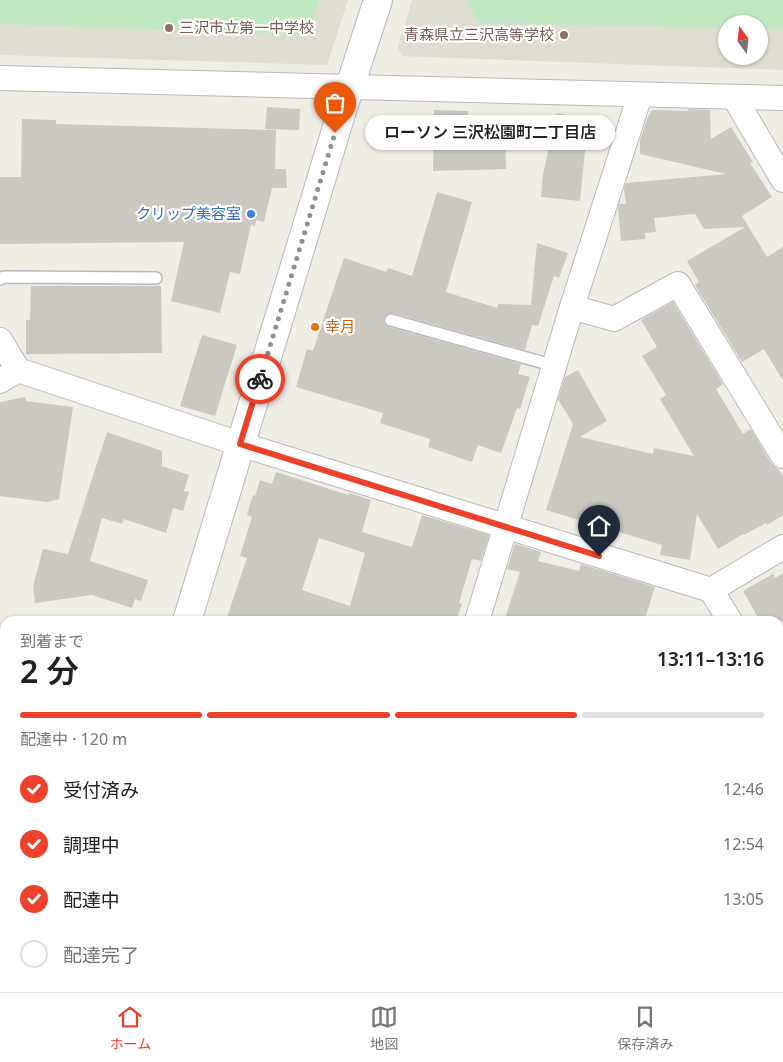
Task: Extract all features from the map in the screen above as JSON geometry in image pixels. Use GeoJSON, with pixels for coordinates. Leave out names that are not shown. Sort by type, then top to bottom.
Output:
{"type":"FeatureCollection","features":[{"type":"Feature","properties":{"kind":"street"},"geometry":{"type":"LineString","coordinates":[[188,616],[341,114],[378,0]]}},
{"type":"Feature","properties":{"kind":"street"},"geometry":{"type":"LineString","coordinates":[[0,78],[783,98]]}},
{"type":"Feature","properties":{"kind":"street"},"geometry":{"type":"LineString","coordinates":[[479,616],[572,307],[640,95]]}},
{"type":"Feature","properties":{"kind":"street"},"geometry":{"type":"LineString","coordinates":[[734,97],[783,180]]}},
{"type":"Feature","properties":{"kind":"street"},"geometry":{"type":"LineString","coordinates":[[572,307],[614,319],[678,284],[783,456]]}},
{"type":"Feature","properties":{"kind":"street"},"geometry":{"type":"LineString","coordinates":[[0,340],[9,376],[240,444],[711,590],[727,616]]}},
{"type":"Feature","properties":{"kind":"street"},"geometry":{"type":"LineString","coordinates":[[711,590],[783,547]]}},
{"type":"Feature","properties":{"kind":"lane"},"geometry":{"type":"LineString","coordinates":[[0,279],[4,277],[156,278]]}},
{"type":"Feature","properties":{"kind":"lane"},"geometry":{"type":"LineString","coordinates":[[391,320],[554,366]]}},
{"type":"Feature","properties":{"kind":"shaded area","name":"三沢市立第一中学校"},"geometry":{"type":"Polygon","coordinates":[[[0,0],[348,0],[327,65],[0,55],[0,0]]]}},
{"type":"Feature","properties":{"kind":"shaded area","name":"青森県立三沢高等学校"},"geometry":{"type":"Polygon","coordinates":[[[412,0],[783,0],[783,70],[402,56],[398,47],[412,0]]]}},
{"type":"Feature","properties":{"kind":"green space"},"geometry":{"type":"Polygon","coordinates":[[[0,0],[319,0],[309,35],[0,24],[0,0]]]}},
{"type":"Feature","properties":{"kind":"green space"},"geometry":{"type":"Polygon","coordinates":[[[466,0],[783,0],[783,29],[768,28],[768,15],[718,15],[718,28],[479,23],[466,0]]]}},
{"type":"Feature","properties":{"kind":"building"},"geometry":{"type":"Polygon","coordinates":[[[267,107],[300,109],[299,130],[265,129],[267,107]]]}},
{"type":"Feature","properties":{"kind":"building"},"geometry":{"type":"Polygon","coordinates":[[[688,109],[710,110],[711,139],[731,127],[753,162],[750,163],[772,197],[742,216],[767,257],[783,247],[783,381],[764,349],[742,362],[695,285],[699,282],[687,261],[745,227],[704,229],[695,214],[654,218],[656,232],[645,233],[646,239],[621,241],[618,207],[619,204],[626,204],[624,188],[626,183],[726,174],[640,154],[640,140],[652,110],[688,111],[688,109]]]}},
{"type":"Feature","properties":{"kind":"building"},"geometry":{"type":"Polygon","coordinates":[[[434,110],[468,111],[468,119],[505,119],[506,169],[433,171],[434,110]]]}},
{"type":"Feature","properties":{"kind":"building"},"geometry":{"type":"Polygon","coordinates":[[[557,113],[588,120],[580,201],[541,197],[543,174],[557,113]]]}},
{"type":"Feature","properties":{"kind":"building"},"geometry":{"type":"Polygon","coordinates":[[[22,119],[56,120],[56,124],[276,130],[275,169],[286,169],[287,188],[272,188],[264,222],[256,220],[255,226],[251,225],[240,274],[230,272],[220,313],[171,301],[184,242],[0,244],[0,177],[21,177],[22,119]]]}},
{"type":"Feature","properties":{"kind":"building"},"geometry":{"type":"Polygon","coordinates":[[[437,192],[472,202],[446,292],[497,308],[498,304],[531,305],[537,243],[568,253],[559,278],[554,276],[538,326],[532,325],[525,350],[393,313],[389,313],[384,318],[384,322],[389,327],[521,364],[518,374],[530,377],[520,409],[517,408],[501,453],[478,445],[472,462],[428,447],[430,439],[380,423],[383,413],[296,387],[307,349],[313,351],[344,258],[386,272],[388,268],[412,276],[437,192]]]}},
{"type":"Feature","properties":{"kind":"building"},"geometry":{"type":"Polygon","coordinates":[[[31,286],[161,286],[162,353],[26,354],[26,320],[30,320],[31,286]]]}},
{"type":"Feature","properties":{"kind":"building"},"geometry":{"type":"Polygon","coordinates":[[[673,302],[723,384],[716,389],[743,434],[751,429],[771,463],[783,476],[783,515],[767,525],[766,523],[743,534],[718,549],[697,514],[690,560],[660,555],[662,545],[546,510],[573,424],[558,399],[565,377],[578,370],[607,421],[580,437],[653,454],[654,448],[694,456],[660,399],[666,395],[642,356],[657,347],[641,320],[673,302]]]}},
{"type":"Feature","properties":{"kind":"building"},"geometry":{"type":"Polygon","coordinates":[[[202,335],[237,345],[215,416],[180,406],[202,335]]]}},
{"type":"Feature","properties":{"kind":"building"},"geometry":{"type":"Polygon","coordinates":[[[25,397],[26,401],[73,407],[59,499],[47,502],[0,496],[0,402],[25,397]]]}},
{"type":"Feature","properties":{"kind":"building"},"geometry":{"type":"Polygon","coordinates":[[[107,432],[162,451],[162,466],[189,475],[184,491],[189,492],[183,511],[173,508],[166,533],[124,519],[122,524],[102,518],[90,561],[148,580],[141,601],[135,599],[132,608],[92,595],[35,603],[33,586],[43,549],[68,554],[107,432]]]}},
{"type":"Feature","properties":{"kind":"building"},"geometry":{"type":"Polygon","coordinates":[[[276,472],[348,495],[349,493],[371,500],[362,532],[412,547],[422,515],[489,535],[481,561],[472,559],[459,603],[462,604],[458,616],[227,616],[247,558],[240,556],[252,517],[247,515],[260,480],[272,484],[276,472]],[[319,538],[302,590],[350,606],[365,553],[319,538]]]}},
{"type":"Feature","properties":{"kind":"building"},"geometry":{"type":"Polygon","coordinates":[[[515,544],[541,552],[538,561],[579,571],[581,564],[655,587],[646,616],[506,616],[520,572],[507,569],[515,544]]]}},
{"type":"Feature","properties":{"kind":"building"},"geometry":{"type":"Polygon","coordinates":[[[783,573],[783,616],[757,616],[743,591],[773,574],[775,578],[783,573]]]}},
{"type":"Feature","properties":{"kind":"way so far"},"geometry":{"type":"LineString","coordinates":[[260,379],[335,133]]}},
{"type":"Feature","properties":{"kind":"place","name":"三沢市立第一中学校"},"geometry":{"type":"Point","coordinates":[169,28]}},
{"type":"Feature","properties":{"kind":"place","name":"青森県立三沢高等学校"},"geometry":{"type":"Point","coordinates":[564,35]}},
{"type":"Feature","properties":{"kind":"place","name":"ローソン 三沢松園町二丁目店"},"geometry":{"type":"Point","coordinates":[335,133]}},
{"type":"Feature","properties":{"kind":"place","name":"クリップ美容室"},"geometry":{"type":"Point","coordinates":[251,214]}},
{"type":"Feature","properties":{"kind":"place","name":"幸月"},"geometry":{"type":"Point","coordinates":[315,327]}},
{"type":"Feature","properties":{"kind":"route"},"geometry":{"type":"LineString","coordinates":[[260,379],[240,444],[599,556]]}}]}
